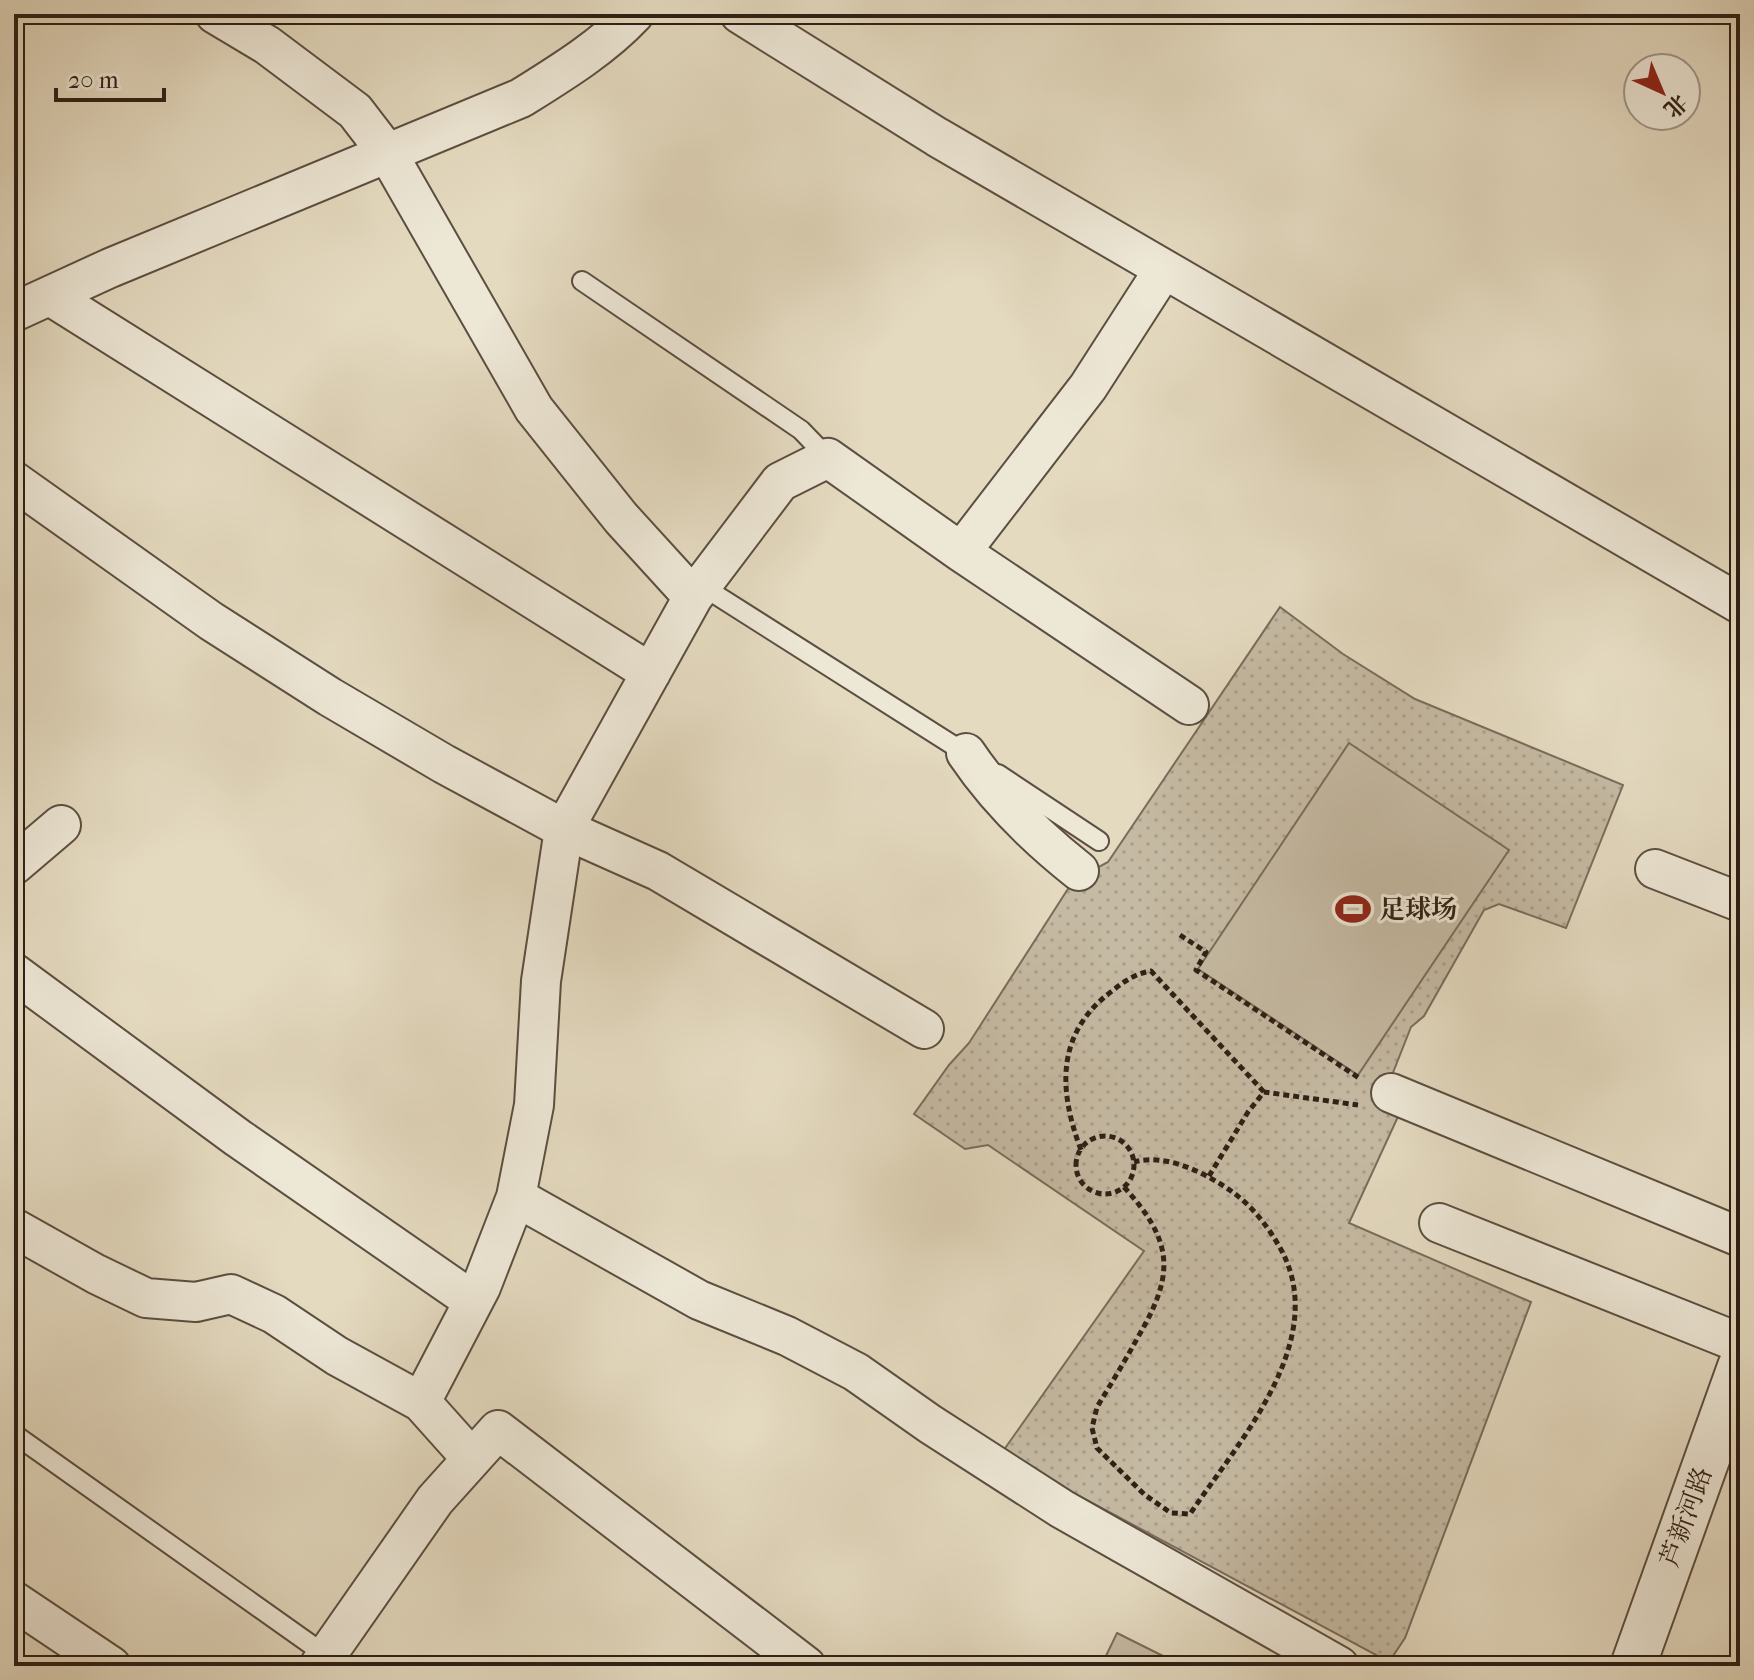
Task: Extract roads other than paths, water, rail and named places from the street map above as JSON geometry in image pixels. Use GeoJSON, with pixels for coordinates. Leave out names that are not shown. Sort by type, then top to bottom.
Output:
{"type":"FeatureCollection","features":[{"type":"Feature","properties":{"kind":"street"},"geometry":{"type":"LineString","coordinates":[[215,14],[267,45],[355,111],[388,154],[534,409],[621,518],[697,592]]}},
{"type":"Feature","properties":{"kind":"street"},"geometry":{"type":"LineString","coordinates":[[14,312],[521,98],[617,32],[634,14]]}},
{"type":"Feature","properties":{"kind":"street"},"geometry":{"type":"LineString","coordinates":[[740,14],[937,137],[1740,604]]}},
{"type":"Feature","properties":{"kind":"street"},"geometry":{"type":"LineString","coordinates":[[961,552],[1088,387],[1164,269]]}},
{"type":"Feature","properties":{"kind":"street"},"geometry":{"type":"LineString","coordinates":[[50,296],[651,673]]}},
{"type":"Feature","properties":{"kind":"street"},"geometry":{"type":"LineString","coordinates":[[421,1402],[473,1301],[516,1197],[534,1105],[541,981],[564,829],[697,592],[780,482],[828,458],[961,552],[1189,705]]}},
{"type":"Feature","properties":{"kind":"street"},"geometry":{"type":"LineString","coordinates":[[14,481],[211,621],[330,697],[564,829],[658,871],[924,1029]]}},
{"type":"Feature","properties":{"kind":"street"},"geometry":{"type":"LineString","coordinates":[[966,753],[986,782],[1052,850],[1089,856]]}},
{"type":"Feature","properties":{"kind":"street"},"geometry":{"type":"LineString","coordinates":[[14,865],[61,825]]}},
{"type":"Feature","properties":{"kind":"street"},"geometry":{"type":"LineString","coordinates":[[1655,869],[1740,902]]}},
{"type":"Feature","properties":{"kind":"street"},"geometry":{"type":"LineString","coordinates":[[14,973],[238,1138],[473,1301]]}},
{"type":"Feature","properties":{"kind":"street"},"geometry":{"type":"LineString","coordinates":[[1391,1093],[1740,1237]]}},
{"type":"Feature","properties":{"kind":"street"},"geometry":{"type":"LineString","coordinates":[[516,1197],[699,1300],[787,1336],[856,1372],[930,1424],[1292,1654],[1339,1666]]}},
{"type":"Feature","properties":{"kind":"street"},"geometry":{"type":"LineString","coordinates":[[1439,1223],[1740,1343]]}},
{"type":"Feature","properties":{"kind":"street"},"geometry":{"type":"LineString","coordinates":[[14,1228],[146,1298],[196,1302],[231,1294],[274,1314],[337,1356],[421,1402],[472,1459]]}},
{"type":"Feature","properties":{"kind":"street","name":"芦新河路"},"geometry":{"type":"LineString","coordinates":[[1633,1666],[1740,1367]]}},
{"type":"Feature","properties":{"kind":"street"},"geometry":{"type":"LineString","coordinates":[[323,1661],[435,1500],[498,1430],[806,1666]]}},
{"type":"Feature","properties":{"kind":"street"},"geometry":{"type":"LineString","coordinates":[[14,1601],[111,1666]]}},
{"type":"Feature","properties":{"kind":"lane"},"geometry":{"type":"LineString","coordinates":[[582,281],[801,430],[828,458]]}},
{"type":"Feature","properties":{"kind":"lane"},"geometry":{"type":"LineString","coordinates":[[697,592],[966,753]]}},
{"type":"Feature","properties":{"kind":"lane"},"geometry":{"type":"LineString","coordinates":[[14,1434],[323,1661]]}},
{"type":"Feature","properties":{"kind":"place","name":"足球场"},"geometry":{"type":"Point","coordinates":[1353,909]}}]}
